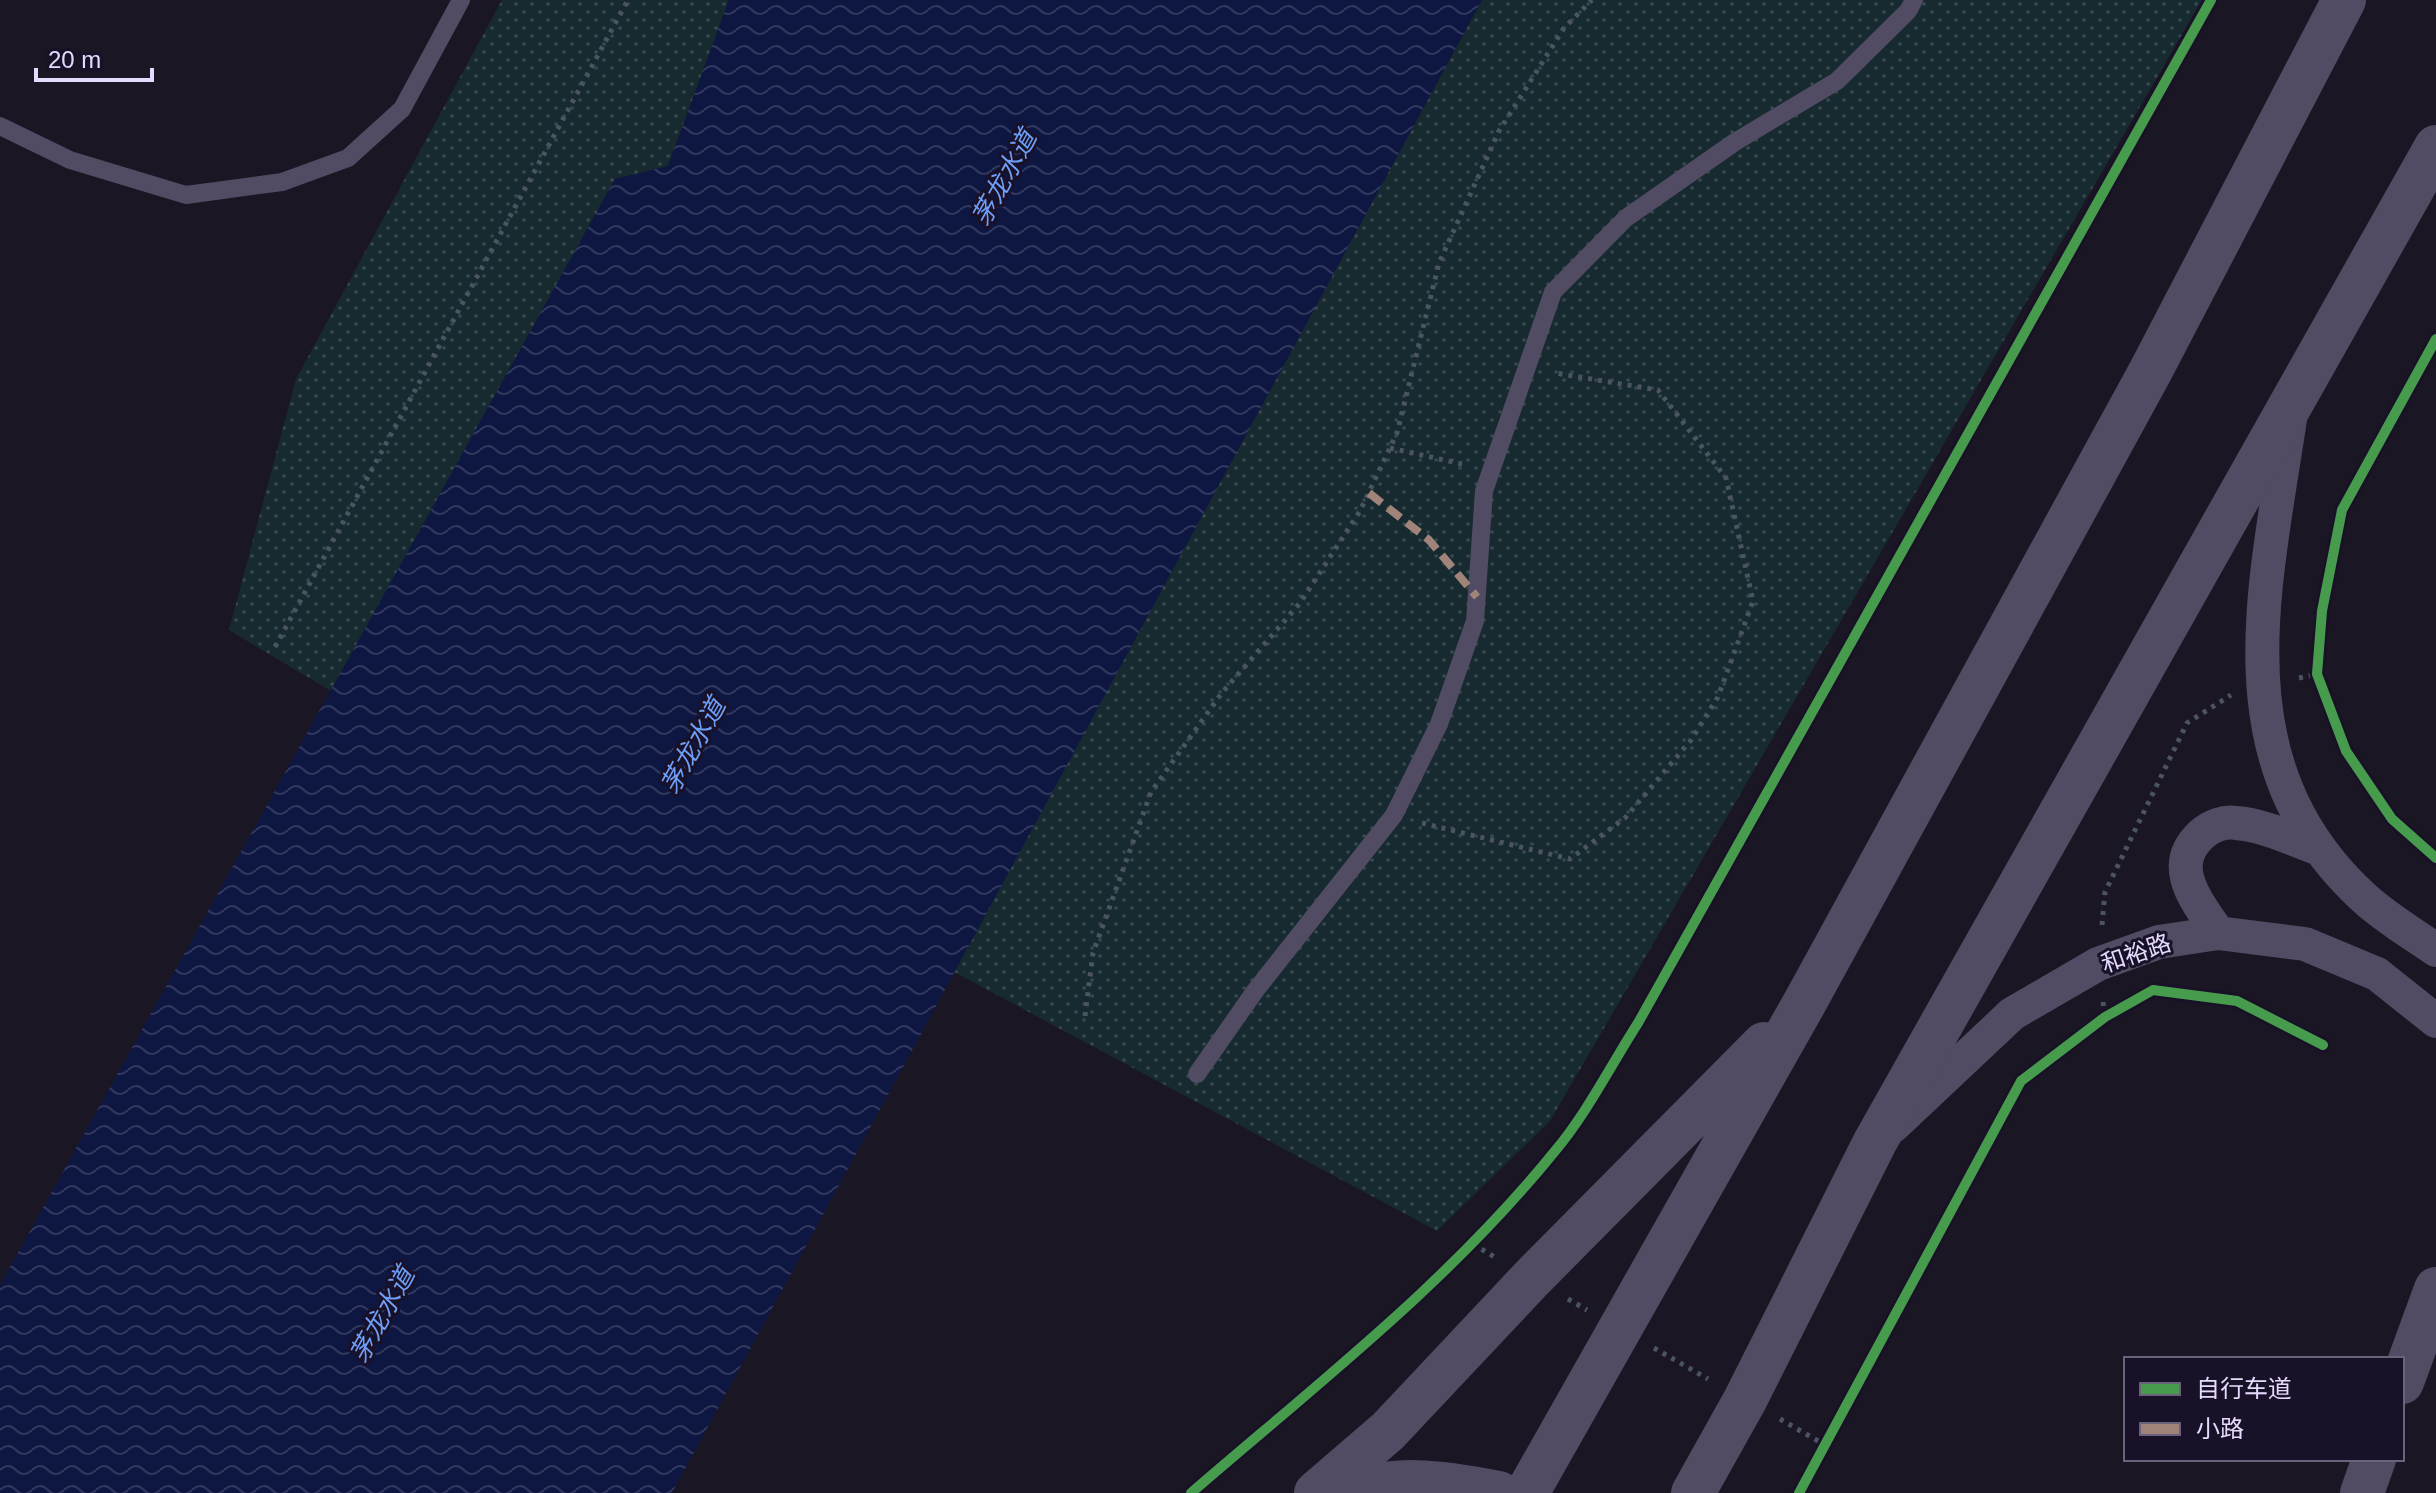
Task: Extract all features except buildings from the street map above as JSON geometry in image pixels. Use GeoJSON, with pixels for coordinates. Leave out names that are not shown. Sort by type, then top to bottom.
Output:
{"type":"FeatureCollection","features":[{"type":"Feature","properties":{"kind":"street"},"geometry":{"type":"LineString","coordinates":[[1527,1493],[1805,1002],[2150,372],[2344,0]]}},
{"type":"Feature","properties":{"kind":"street"},"geometry":{"type":"LineString","coordinates":[[1693,1493],[1745,1400],[1875,1142],[2436,147]]}},
{"type":"Feature","properties":{"kind":"street"},"geometry":{"type":"LineString","coordinates":[[2292,404],[2264,598],[2261,688],[2273,746],[2295,811],[2320,849],[2362,897],[2436,950]]}},
{"type":"Feature","properties":{"kind":"street"},"geometry":{"type":"LineString","coordinates":[[2218,933],[2193,898],[2185,875],[2188,852],[2206,830],[2219,824],[2237,823],[2320,849]]}},
{"type":"Feature","properties":{"kind":"street","name":"和裕路"},"geometry":{"type":"LineString","coordinates":[[1875,1142],[2012,1014],[2098,964],[2159,942],[2218,933],[2305,944],[2377,974],[2436,1021]]}},
{"type":"Feature","properties":{"kind":"street"},"geometry":{"type":"LineString","coordinates":[[1316,1493],[1388,1431],[1532,1278],[1805,1002]]}},
{"type":"Feature","properties":{"kind":"street"},"geometry":{"type":"LineString","coordinates":[[2404,1377],[2436,1289]]}},
{"type":"Feature","properties":{"kind":"street"},"geometry":{"type":"LineString","coordinates":[[2362,1493],[2373,1461]]}},
{"type":"Feature","properties":{"kind":"street"},"geometry":{"type":"LineString","coordinates":[[1336,1493],[1383,1481],[1445,1482],[1499,1493]]}},
{"type":"Feature","properties":{"kind":"lane"},"geometry":{"type":"LineString","coordinates":[[0,126],[70,160],[186,195],[282,182],[348,158],[402,109],[461,0]]}},
{"type":"Feature","properties":{"kind":"lane"},"geometry":{"type":"LineString","coordinates":[[1197,1074],[1255,991],[1394,815],[1439,724],[1475,621],[1484,491],[1553,292],[1626,218],[1735,142],[1837,81],[1908,11],[1914,0]]}},
{"type":"Feature","properties":{"kind":"path"},"geometry":{"type":"LineString","coordinates":[[275,647],[628,0]]}},
{"type":"Feature","properties":{"kind":"path"},"geometry":{"type":"LineString","coordinates":[[1085,1016],[1093,953],[1151,792],[1221,694],[1300,603],[1360,511],[1390,448],[1439,263],[1499,131],[1564,28],[1592,0]]}},
{"type":"Feature","properties":{"kind":"path"},"geometry":{"type":"LineString","coordinates":[[1394,815],[1570,859],[1626,817],[1691,740],[1718,697],[1753,601],[1726,478],[1658,390],[1525,368]]}},
{"type":"Feature","properties":{"kind":"path"},"geometry":{"type":"LineString","coordinates":[[1390,448],[1491,471]]}},
{"type":"Feature","properties":{"kind":"path"},"geometry":{"type":"LineString","coordinates":[[2318,658],[2317,674],[2322,687]]}},
{"type":"Feature","properties":{"kind":"path"},"geometry":{"type":"LineString","coordinates":[[2105,1017],[2098,964],[2105,892],[2187,723],[2225,696],[2317,674]]}},
{"type":"Feature","properties":{"kind":"path"},"geometry":{"type":"LineString","coordinates":[[2093,1026],[2117,1010]]}},
{"type":"Feature","properties":{"kind":"path"},"geometry":{"type":"LineString","coordinates":[[1462,1255],[1484,1232]]}},
{"type":"Feature","properties":{"kind":"path"},"geometry":{"type":"LineString","coordinates":[[1819,1457],[1833,1431]]}},
{"type":"Feature","properties":{"kind":"green space"},"geometry":{"type":"Polygon","coordinates":[[[502,0],[729,0],[668,166],[615,179],[331,691],[229,630],[296,379],[502,0]]]}},
{"type":"Feature","properties":{"kind":"green space"},"geometry":{"type":"Polygon","coordinates":[[[1482,0],[2202,0],[1550,1121],[1437,1231],[954,972],[1482,0]]]}},
{"type":"Feature","properties":{"kind":"water","name":"茅龙水道"},"geometry":{"type":"Polygon","coordinates":[[[729,0],[1482,0],[672,1493],[0,1493],[0,1285],[615,179],[668,166],[729,0]]]}},
{"type":"Feature","properties":{"kind":"marked path"},"geometry":{"type":"LineString","coordinates":[[1369,493],[1429,540],[1477,597]]}},
{"type":"Feature","properties":{"kind":"cycle path"},"geometry":{"type":"LineString","coordinates":[[1191,1493],[1427,1288],[1514,1199],[1578,1121],[1638,1023],[2211,0]]}},
{"type":"Feature","properties":{"kind":"cycle path"},"geometry":{"type":"LineString","coordinates":[[2436,339],[2342,510],[2322,611],[2317,674],[2346,751],[2392,819],[2436,858]]}},
{"type":"Feature","properties":{"kind":"cycle path"},"geometry":{"type":"LineString","coordinates":[[1799,1493],[2021,1081],[2105,1017],[2153,990],[2237,1001],[2323,1045]]}}]}
